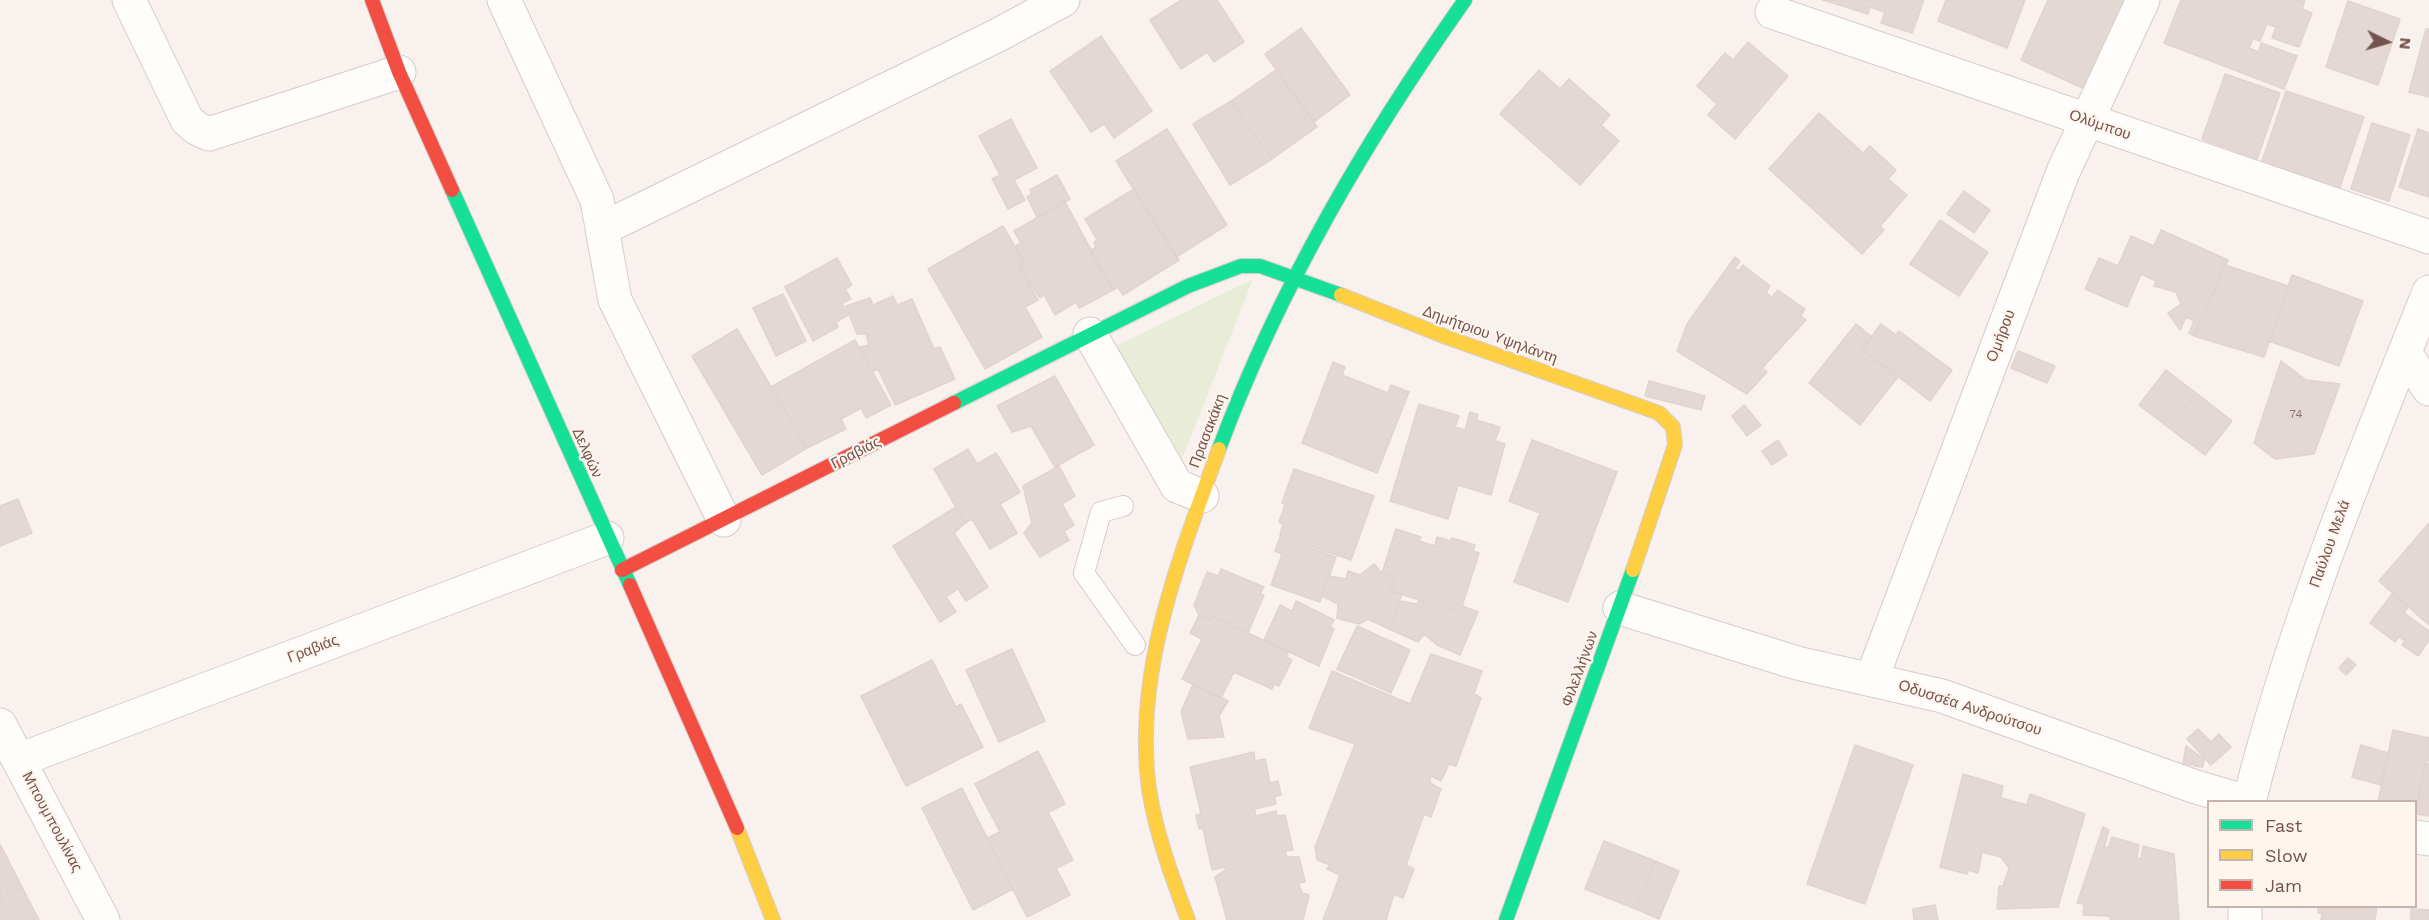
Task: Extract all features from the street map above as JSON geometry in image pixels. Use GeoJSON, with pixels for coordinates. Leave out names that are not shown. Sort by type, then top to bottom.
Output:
{"type":"FeatureCollection","features":[{"type":"Feature","properties":{"kind":"street"},"geometry":{"type":"LineString","coordinates":[[129,0],[187,120],[196,128],[209,134],[399,72]]}},
{"type":"Feature","properties":{"kind":"street","name":"Δελφών"},"geometry":{"type":"LineString","coordinates":[[372,0],[399,72],[723,792],[773,920]]}},
{"type":"Feature","properties":{"kind":"street"},"geometry":{"type":"LineString","coordinates":[[504,0],[594,192],[600,209],[615,300],[724,520]]}},
{"type":"Feature","properties":{"kind":"street"},"geometry":{"type":"LineString","coordinates":[[602,229],[998,35],[1063,0]]}},
{"type":"Feature","properties":{"kind":"street","name":"Πρασακάκη"},"geometry":{"type":"LineString","coordinates":[[1188,920],[1160,840],[1150,801],[1146,723],[1152,668],[1164,611],[1202,496],[1245,381],[1293,276],[1329,207],[1364,149],[1465,0]]}},
{"type":"Feature","properties":{"kind":"street","name":"Ομήρου"},"geometry":{"type":"LineString","coordinates":[[1872,678],[2063,172],[2143,0]]}},
{"type":"Feature","properties":{"kind":"street","name":"Ολύμπου"},"geometry":{"type":"LineString","coordinates":[[1772,12],[2429,237]]}},
{"type":"Feature","properties":{"kind":"street","name":"Γραβιάς"},"geometry":{"type":"LineString","coordinates":[[622,570],[1188,286],[1241,266],[1260,266],[1293,276]]}},
{"type":"Feature","properties":{"kind":"street","name":"Δημήτριου Υψηλάντη"},"geometry":{"type":"LineString","coordinates":[[1293,276],[1446,337],[1659,413],[1672,427]]}},
{"type":"Feature","properties":{"kind":"street","name":"Παύλου Μελά"},"geometry":{"type":"LineString","coordinates":[[2248,800],[2325,555],[2429,292]]}},
{"type":"Feature","properties":{"kind":"street"},"geometry":{"type":"LineString","coordinates":[[1090,334],[1177,486],[1202,496]]}},
{"type":"Feature","properties":{"kind":"street"},"geometry":{"type":"LineString","coordinates":[[2404,353],[2429,389]]}},
{"type":"Feature","properties":{"kind":"street","name":"Φιλελλήνων"},"geometry":{"type":"LineString","coordinates":[[1506,920],[1620,608],[1675,445],[1672,427]]}},
{"type":"Feature","properties":{"kind":"street","name":"Γραβιάς"},"geometry":{"type":"LineString","coordinates":[[19,760],[607,538]]}},
{"type":"Feature","properties":{"kind":"street","name":"Οδυσσέα Ανδρούτσου"},"geometry":{"type":"LineString","coordinates":[[1620,608],[1760,653],[1942,696],[2193,786],[2244,800]]}},
{"type":"Feature","properties":{"kind":"street","name":"Μπουμπουλίνας"},"geometry":{"type":"LineString","coordinates":[[0,725],[104,920]]}},
{"type":"Feature","properties":{"kind":"lane"},"geometry":{"type":"LineString","coordinates":[[1123,506],[1101,512],[1084,573],[1135,645]]}},
{"type":"Feature","properties":{"kind":"green space"},"geometry":{"type":"Polygon","coordinates":[[[1253,279],[1182,459],[1116,346],[1253,279]]]}},
{"type":"Feature","properties":{"kind":"building"},"geometry":{"type":"Polygon","coordinates":[[[1181,0],[1217,0],[1244,42],[1214,62],[1207,52],[1181,69],[1150,20],[1181,0]]]}},
{"type":"Feature","properties":{"kind":"building"},"geometry":{"type":"Polygon","coordinates":[[[1823,0],[1924,0],[1912,33],[1881,23],[1885,12],[1870,7],[1868,14],[1823,0]]]}},
{"type":"Feature","properties":{"kind":"building"},"geometry":{"type":"Polygon","coordinates":[[[1946,0],[2025,0],[2007,48],[1938,21],[1946,0]]]}},
{"type":"Feature","properties":{"kind":"building"},"geometry":{"type":"Polygon","coordinates":[[[2048,0],[2125,0],[2085,89],[2021,60],[2048,0]]]}},
{"type":"Feature","properties":{"kind":"building"},"geometry":{"type":"Polygon","coordinates":[[[2181,0],[2305,0],[2302,9],[2312,13],[2299,47],[2272,38],[2276,27],[2267,24],[2260,41],[2253,39],[2249,48],[2259,52],[2261,43],[2297,56],[2284,89],[2164,43],[2181,0]]]}},
{"type":"Feature","properties":{"kind":"building"},"geometry":{"type":"Polygon","coordinates":[[[2348,1],[2400,19],[2378,85],[2326,67],[2348,1]]]}},
{"type":"Feature","properties":{"kind":"building"},"geometry":{"type":"Polygon","coordinates":[[[1301,28],[1350,95],[1314,122],[1265,54],[1301,28]]]}},
{"type":"Feature","properties":{"kind":"building"},"geometry":{"type":"Polygon","coordinates":[[[2426,29],[2429,29],[2429,97],[2409,92],[2426,29]]]}},
{"type":"Feature","properties":{"kind":"building"},"geometry":{"type":"Polygon","coordinates":[[[1101,36],[1152,111],[1114,138],[1104,124],[1091,132],[1050,71],[1101,36]]]}},
{"type":"Feature","properties":{"kind":"building"},"geometry":{"type":"Polygon","coordinates":[[[1748,42],[1788,76],[1735,139],[1708,115],[1717,104],[1697,86],[1725,53],[1733,60],[1748,42]]]}},
{"type":"Feature","properties":{"kind":"building"},"geometry":{"type":"Polygon","coordinates":[[[1276,70],[1317,127],[1272,159],[1231,101],[1276,70]]]}},
{"type":"Feature","properties":{"kind":"building"},"geometry":{"type":"Polygon","coordinates":[[[1539,70],[1560,89],[1569,79],[1610,115],[1601,125],[1619,141],[1580,185],[1500,114],[1539,70]]]}},
{"type":"Feature","properties":{"kind":"building"},"geometry":{"type":"Polygon","coordinates":[[[2225,74],[2280,93],[2257,159],[2202,139],[2225,74]]]}},
{"type":"Feature","properties":{"kind":"building"},"geometry":{"type":"Polygon","coordinates":[[[2286,91],[2364,117],[2337,196],[2259,170],[2286,91]]]}},
{"type":"Feature","properties":{"kind":"building"},"geometry":{"type":"Polygon","coordinates":[[[1231,101],[1272,159],[1230,185],[1193,124],[1231,101]]]}},
{"type":"Feature","properties":{"kind":"building"},"geometry":{"type":"Polygon","coordinates":[[[1819,113],[1863,153],[1870,146],[1896,170],[1888,179],[1907,195],[1880,226],[1884,230],[1862,254],[1769,169],[1819,113]]]}},
{"type":"Feature","properties":{"kind":"building"},"geometry":{"type":"Polygon","coordinates":[[[1011,119],[1037,168],[1014,180],[1025,200],[1008,209],[992,179],[1000,175],[979,136],[1011,119]]]}},
{"type":"Feature","properties":{"kind":"building"},"geometry":{"type":"Polygon","coordinates":[[[2372,123],[2410,135],[2389,201],[2351,189],[2372,123]]]}},
{"type":"Feature","properties":{"kind":"building"},"geometry":{"type":"Polygon","coordinates":[[[1167,129],[1227,225],[1176,257],[1116,161],[1167,129]]]}},
{"type":"Feature","properties":{"kind":"building"},"geometry":{"type":"Polygon","coordinates":[[[2418,129],[2429,133],[2429,197],[2399,187],[2418,129]]]}},
{"type":"Feature","properties":{"kind":"building"},"geometry":{"type":"Polygon","coordinates":[[[1057,175],[1070,199],[1037,217],[1027,197],[1032,194],[1030,190],[1057,175]]]}},
{"type":"Feature","properties":{"kind":"building"},"geometry":{"type":"Polygon","coordinates":[[[1134,189],[1179,260],[1123,295],[1118,287],[1113,290],[1090,251],[1096,247],[1094,242],[1097,240],[1085,219],[1134,189]]]}},
{"type":"Feature","properties":{"kind":"building"},"geometry":{"type":"Polygon","coordinates":[[[1964,191],[1990,210],[1974,233],[1947,214],[1964,191]]]}},
{"type":"Feature","properties":{"kind":"building"},"geometry":{"type":"Polygon","coordinates":[[[1065,202],[1113,290],[1079,308],[1076,302],[1055,315],[1044,295],[1040,298],[1019,267],[1026,264],[1016,246],[1021,243],[1014,231],[1065,202]]]}},
{"type":"Feature","properties":{"kind":"building"},"geometry":{"type":"Polygon","coordinates":[[[1940,220],[1988,252],[1959,296],[1910,264],[1940,220]]]}},
{"type":"Feature","properties":{"kind":"building"},"geometry":{"type":"Polygon","coordinates":[[[1003,226],[1025,264],[1019,267],[1038,300],[1025,307],[1042,337],[985,369],[928,269],[1003,226]]]}},
{"type":"Feature","properties":{"kind":"building"},"geometry":{"type":"Polygon","coordinates":[[[2161,230],[2228,260],[2194,336],[2189,333],[2194,321],[2186,317],[2180,330],[2168,313],[2181,304],[2176,292],[2154,286],[2156,281],[2141,274],[2127,307],[2085,289],[2099,258],[2118,266],[2131,236],[2154,246],[2161,230]]]}},
{"type":"Feature","properties":{"kind":"building"},"geometry":{"type":"Polygon","coordinates":[[[1735,257],[1740,261],[1735,268],[1738,271],[1743,265],[1770,286],[1766,293],[1772,297],[1778,290],[1805,309],[1801,316],[1806,320],[1762,368],[1767,372],[1747,394],[1677,351],[1687,324],[1735,257]]]}},
{"type":"Feature","properties":{"kind":"building"},"geometry":{"type":"Polygon","coordinates":[[[837,258],[852,285],[845,289],[851,299],[842,303],[848,315],[836,322],[838,327],[813,341],[785,287],[837,258]]]}},
{"type":"Feature","properties":{"kind":"building"},"geometry":{"type":"Polygon","coordinates":[[[2225,265],[2288,286],[2264,357],[2194,336],[2225,265]]]}},
{"type":"Feature","properties":{"kind":"building"},"geometry":{"type":"Polygon","coordinates":[[[2292,275],[2363,301],[2339,366],[2269,341],[2292,275]]]}},
{"type":"Feature","properties":{"kind":"building"},"geometry":{"type":"Polygon","coordinates":[[[783,294],[806,341],[776,356],[753,308],[783,294]]]}},
{"type":"Feature","properties":{"kind":"building"},"geometry":{"type":"Polygon","coordinates":[[[893,296],[897,305],[912,299],[934,349],[940,347],[955,379],[895,405],[878,369],[872,372],[860,347],[869,345],[866,334],[857,334],[846,306],[870,298],[873,305],[893,296]]]}},
{"type":"Feature","properties":{"kind":"building"},"geometry":{"type":"Polygon","coordinates":[[[1856,324],[1872,337],[1862,349],[1897,378],[1860,425],[1809,383],[1856,324]]]}},
{"type":"Feature","properties":{"kind":"building"},"geometry":{"type":"Polygon","coordinates":[[[1881,324],[1896,335],[1899,331],[1952,370],[1930,401],[1862,349],[1881,324]]]}},
{"type":"Feature","properties":{"kind":"building"},"geometry":{"type":"Polygon","coordinates":[[[737,329],[807,448],[762,475],[692,356],[737,329]]]}},
{"type":"Feature","properties":{"kind":"building"},"geometry":{"type":"Polygon","coordinates":[[[855,340],[891,405],[866,418],[861,408],[841,419],[846,429],[807,448],[771,387],[855,340]]]}},
{"type":"Feature","properties":{"kind":"building"},"geometry":{"type":"Polygon","coordinates":[[[2018,351],[2055,366],[2047,383],[2011,368],[2018,351]]]}},
{"type":"Feature","properties":{"kind":"building"},"geometry":{"type":"Polygon","coordinates":[[[2281,361],[2306,380],[2340,384],[2314,454],[2275,459],[2254,443],[2281,361]]]}},
{"type":"Feature","properties":{"kind":"building"},"geometry":{"type":"Polygon","coordinates":[[[1333,362],[1345,367],[1342,375],[1388,393],[1391,385],[1409,392],[1377,473],[1302,443],[1333,362]]]}},
{"type":"Feature","properties":{"kind":"building"},"geometry":{"type":"Polygon","coordinates":[[[2166,370],[2196,393],[2169,428],[2139,405],[2166,370]]]}},
{"type":"Feature","properties":{"kind":"building"},"geometry":{"type":"Polygon","coordinates":[[[1055,376],[1094,445],[1055,467],[1031,426],[1012,432],[997,406],[1055,376]]]}},
{"type":"Feature","properties":{"kind":"building"},"geometry":{"type":"Polygon","coordinates":[[[1649,381],[1705,396],[1701,410],[1645,396],[1649,381]]]}},
{"type":"Feature","properties":{"kind":"building"},"geometry":{"type":"Polygon","coordinates":[[[2196,393],[2232,421],[2205,455],[2169,428],[2196,393]]]}},
{"type":"Feature","properties":{"kind":"building"},"geometry":{"type":"Polygon","coordinates":[[[1419,404],[1459,416],[1455,427],[1465,430],[1470,412],[1478,415],[1476,420],[1500,427],[1495,441],[1505,444],[1491,495],[1458,485],[1448,519],[1390,501],[1419,404]]]}},
{"type":"Feature","properties":{"kind":"building"},"geometry":{"type":"Polygon","coordinates":[[[1744,405],[1761,425],[1747,436],[1732,416],[1744,405]]]}},
{"type":"Feature","properties":{"kind":"building"},"geometry":{"type":"Polygon","coordinates":[[[1532,440],[1617,472],[1568,602],[1514,582],[1540,513],[1509,501],[1532,440]]]}},
{"type":"Feature","properties":{"kind":"building"},"geometry":{"type":"Polygon","coordinates":[[[1778,440],[1787,455],[1772,465],[1762,451],[1778,440]]]}},
{"type":"Feature","properties":{"kind":"building"},"geometry":{"type":"Polygon","coordinates":[[[968,449],[977,464],[996,453],[1020,492],[1000,504],[1017,533],[990,549],[972,519],[965,523],[934,469],[968,449]]]}},
{"type":"Feature","properties":{"kind":"building"},"geometry":{"type":"Polygon","coordinates":[[[1059,466],[1075,496],[1062,504],[1074,525],[1064,531],[1069,540],[1040,557],[1024,533],[1032,523],[1023,486],[1059,466]]]}},
{"type":"Feature","properties":{"kind":"building"},"geometry":{"type":"Polygon","coordinates":[[[1294,469],[1374,496],[1351,560],[1280,535],[1283,524],[1279,522],[1285,505],[1282,503],[1294,469]]]}},
{"type":"Feature","properties":{"kind":"building"},"geometry":{"type":"Polygon","coordinates":[[[18,499],[32,533],[0,546],[0,506],[18,499]]]}},
{"type":"Feature","properties":{"kind":"building"},"geometry":{"type":"Polygon","coordinates":[[[956,507],[965,523],[954,533],[988,587],[966,601],[958,589],[946,597],[956,612],[940,622],[893,546],[956,507]]]}},
{"type":"Feature","properties":{"kind":"building"},"geometry":{"type":"Polygon","coordinates":[[[2429,523],[2429,625],[2379,581],[2429,523]]]}},
{"type":"Feature","properties":{"kind":"building"},"geometry":{"type":"Polygon","coordinates":[[[1396,529],[1421,537],[1419,541],[1435,546],[1437,537],[1451,541],[1452,538],[1475,545],[1473,551],[1479,553],[1460,613],[1391,591],[1395,578],[1382,573],[1396,529]]]}},
{"type":"Feature","properties":{"kind":"building"},"geometry":{"type":"Polygon","coordinates":[[[1280,537],[1336,557],[1320,602],[1271,585],[1282,554],[1275,551],[1280,537]]]}},
{"type":"Feature","properties":{"kind":"building"},"geometry":{"type":"Polygon","coordinates":[[[1374,564],[1382,573],[1395,578],[1391,591],[1402,594],[1389,629],[1368,619],[1359,624],[1337,618],[1338,604],[1322,596],[1329,576],[1346,579],[1348,571],[1360,575],[1374,564]]]}},
{"type":"Feature","properties":{"kind":"building"},"geometry":{"type":"Polygon","coordinates":[[[1221,569],[1264,587],[1260,594],[1264,595],[1248,633],[1212,616],[1210,620],[1199,615],[1194,605],[1207,572],[1218,576],[1221,569]]]}},
{"type":"Feature","properties":{"kind":"building"},"geometry":{"type":"Polygon","coordinates":[[[2393,593],[2409,606],[2404,613],[2429,631],[2429,640],[2418,656],[2402,645],[2405,641],[2399,637],[2395,642],[2370,623],[2393,593]]]}},
{"type":"Feature","properties":{"kind":"building"},"geometry":{"type":"Polygon","coordinates":[[[1419,600],[1460,613],[1462,606],[1478,612],[1460,655],[1437,645],[1424,634],[1418,642],[1389,629],[1399,601],[1417,604],[1419,600]]]}},
{"type":"Feature","properties":{"kind":"building"},"geometry":{"type":"Polygon","coordinates":[[[1296,601],[1334,620],[1330,627],[1334,629],[1319,666],[1264,640],[1280,605],[1292,611],[1296,601]]]}},
{"type":"Feature","properties":{"kind":"building"},"geometry":{"type":"Polygon","coordinates":[[[1199,615],[1210,620],[1212,616],[1288,652],[1287,657],[1292,660],[1279,686],[1274,684],[1272,689],[1234,672],[1221,698],[1182,679],[1202,639],[1190,633],[1199,615]]]}},
{"type":"Feature","properties":{"kind":"building"},"geometry":{"type":"Polygon","coordinates":[[[1357,626],[1410,650],[1391,693],[1337,669],[1357,626]]]}},
{"type":"Feature","properties":{"kind":"building"},"geometry":{"type":"Polygon","coordinates":[[[1012,649],[1045,721],[999,742],[966,670],[1012,649]]]}},
{"type":"Feature","properties":{"kind":"building"},"geometry":{"type":"Polygon","coordinates":[[[1431,654],[1482,671],[1474,694],[1481,698],[1456,766],[1449,764],[1441,781],[1431,776],[1430,783],[1441,789],[1431,817],[1424,814],[1406,865],[1414,869],[1403,898],[1394,894],[1386,920],[1323,920],[1340,875],[1327,869],[1330,865],[1317,860],[1315,847],[1355,744],[1309,728],[1332,671],[1410,704],[1431,654]]]}},
{"type":"Feature","properties":{"kind":"building"},"geometry":{"type":"Polygon","coordinates":[[[2348,658],[2356,665],[2346,675],[2339,668],[2348,658]]]}},
{"type":"Feature","properties":{"kind":"building"},"geometry":{"type":"Polygon","coordinates":[[[932,660],[956,707],[961,704],[983,747],[906,786],[861,696],[932,660]]]}},
{"type":"Feature","properties":{"kind":"building"},"geometry":{"type":"Polygon","coordinates":[[[1193,684],[1228,701],[1219,716],[1224,737],[1188,739],[1181,712],[1193,684]]]}},
{"type":"Feature","properties":{"kind":"building"},"geometry":{"type":"Polygon","coordinates":[[[2198,729],[2211,742],[2219,734],[2231,747],[2211,765],[2187,739],[2198,729]]]}},
{"type":"Feature","properties":{"kind":"building"},"geometry":{"type":"Polygon","coordinates":[[[2393,730],[2429,738],[2429,761],[2426,760],[2425,763],[2417,805],[2417,800],[2378,800],[2393,730]]]}},
{"type":"Feature","properties":{"kind":"building"},"geometry":{"type":"Polygon","coordinates":[[[1855,745],[1913,765],[1865,904],[1807,884],[1855,745]]]}},
{"type":"Feature","properties":{"kind":"building"},"geometry":{"type":"Polygon","coordinates":[[[2361,745],[2388,753],[2381,785],[2352,777],[2361,745]]]}},
{"type":"Feature","properties":{"kind":"building"},"geometry":{"type":"Polygon","coordinates":[[[2186,746],[2204,759],[2203,767],[2194,766],[2195,762],[2192,765],[2183,764],[2186,746]]]}},
{"type":"Feature","properties":{"kind":"building"},"geometry":{"type":"Polygon","coordinates":[[[1038,751],[1065,804],[1048,812],[1073,860],[1056,868],[1070,895],[1027,917],[987,838],[1000,832],[975,784],[1038,751]]]}},
{"type":"Feature","properties":{"kind":"building"},"geometry":{"type":"Polygon","coordinates":[[[1254,752],[1255,761],[1265,759],[1270,783],[1278,781],[1281,795],[1274,797],[1276,804],[1254,809],[1256,816],[1276,811],[1277,816],[1285,815],[1293,850],[1285,851],[1287,857],[1299,857],[1305,882],[1298,883],[1302,893],[1309,895],[1303,920],[1227,920],[1215,877],[1226,870],[1225,867],[1212,870],[1203,828],[1199,829],[1196,815],[1201,814],[1190,767],[1254,752]]]}},
{"type":"Feature","properties":{"kind":"building"},"geometry":{"type":"Polygon","coordinates":[[[2425,763],[2429,764],[2429,816],[2417,814],[2425,763]]]}},
{"type":"Feature","properties":{"kind":"building"},"geometry":{"type":"Polygon","coordinates":[[[1963,774],[2003,786],[2001,798],[2027,805],[2030,794],[2085,814],[2058,907],[1997,909],[1999,886],[2003,886],[2009,868],[2001,857],[1982,852],[1978,873],[1968,870],[1967,874],[1940,867],[1963,774]]]}},
{"type":"Feature","properties":{"kind":"building"},"geometry":{"type":"Polygon","coordinates":[[[962,788],[1013,889],[973,910],[922,808],[962,788]]]}},
{"type":"Feature","properties":{"kind":"building"},"geometry":{"type":"Polygon","coordinates":[[[2103,827],[2109,830],[2104,847],[2108,848],[2112,837],[2139,845],[2137,858],[2141,859],[2143,846],[2174,854],[2179,920],[2110,920],[2110,916],[2083,915],[2084,904],[2077,903],[2103,827]]]}},
{"type":"Feature","properties":{"kind":"building"},"geometry":{"type":"Polygon","coordinates":[[[1604,841],[1655,861],[1636,909],[1585,889],[1604,841]]]}},
{"type":"Feature","properties":{"kind":"building"},"geometry":{"type":"Polygon","coordinates":[[[0,844],[22,887],[0,899],[0,844]]]}},
{"type":"Feature","properties":{"kind":"building"},"geometry":{"type":"Polygon","coordinates":[[[1655,861],[1679,871],[1659,919],[1636,909],[1655,861]]]}},
{"type":"Feature","properties":{"kind":"building"},"geometry":{"type":"Polygon","coordinates":[[[22,887],[39,920],[0,920],[0,899],[22,887]]]}},
{"type":"Feature","properties":{"kind":"building"},"geometry":{"type":"Polygon","coordinates":[[[1935,905],[1938,920],[1914,920],[1913,909],[1935,905]]]}},
{"type":"Feature","properties":{"kind":"building"},"geometry":{"type":"Polygon","coordinates":[[[2318,908],[2377,908],[2375,920],[2321,920],[2322,913],[2318,913],[2318,908]]]}},
{"type":"Feature","properties":{"kind":"building"},"geometry":{"type":"Polygon","coordinates":[[[2411,909],[2429,910],[2429,920],[2411,920],[2411,909]]]}},
{"type":"Feature","properties":{"kind":"traffic: fast"},"geometry":{"type":"LineString","coordinates":[[1219,449],[1269,331],[1327,217],[1393,107],[1465,0]]}},
{"type":"Feature","properties":{"kind":"traffic: fast"},"geometry":{"type":"LineString","coordinates":[[452,190],[630,585]]}},
{"type":"Feature","properties":{"kind":"traffic: fast"},"geometry":{"type":"LineString","coordinates":[[954,403],[1188,286],[1241,266],[1260,266],[1341,295]]}},
{"type":"Feature","properties":{"kind":"traffic: fast"},"geometry":{"type":"LineString","coordinates":[[1506,920],[1633,570]]}},
{"type":"Feature","properties":{"kind":"traffic: slow"},"geometry":{"type":"LineString","coordinates":[[1341,295],[1446,337],[1659,413],[1673,427],[1675,445],[1633,570]]}},
{"type":"Feature","properties":{"kind":"traffic: slow"},"geometry":{"type":"LineString","coordinates":[[1188,920],[1165,855],[1152,806],[1146,745],[1148,702],[1154,658],[1175,573],[1219,449]]}},
{"type":"Feature","properties":{"kind":"traffic: slow"},"geometry":{"type":"LineString","coordinates":[[737,828],[773,920]]}},
{"type":"Feature","properties":{"kind":"traffic: jam"},"geometry":{"type":"LineString","coordinates":[[372,0],[399,72],[452,190]]}},
{"type":"Feature","properties":{"kind":"traffic: jam"},"geometry":{"type":"LineString","coordinates":[[622,570],[954,403]]}},
{"type":"Feature","properties":{"kind":"traffic: jam"},"geometry":{"type":"LineString","coordinates":[[630,585],[737,828]]}}]}
